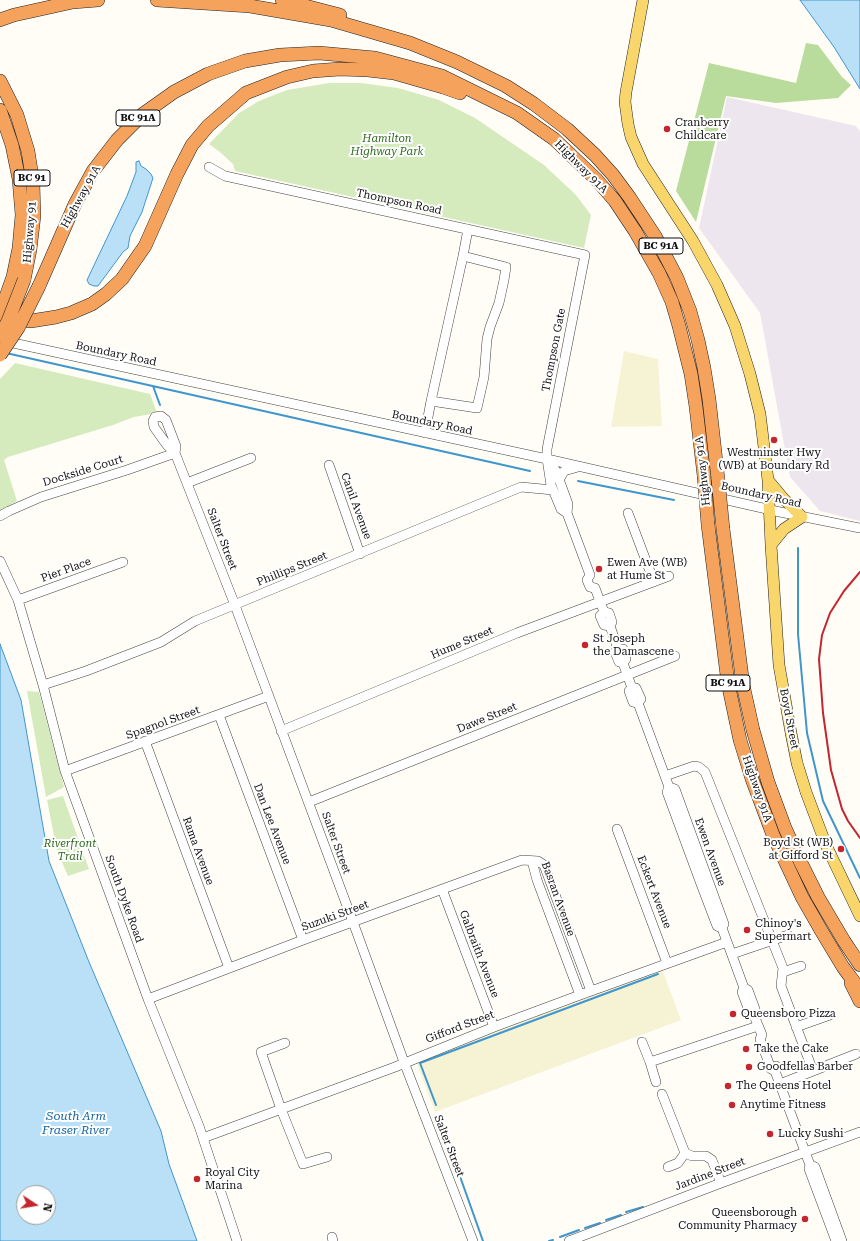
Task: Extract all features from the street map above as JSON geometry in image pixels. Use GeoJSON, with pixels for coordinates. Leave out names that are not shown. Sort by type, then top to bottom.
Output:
{"type":"FeatureCollection","features":[{"type":"Feature","properties":{"kind":"highway"},"geometry":{"type":"LineString","coordinates":[[0,20],[14,15],[73,2],[98,0]]}},
{"type":"Feature","properties":{"kind":"highway","name":"Highway 91A"},"geometry":{"type":"LineString","coordinates":[[158,0],[250,6],[331,20],[410,43],[457,62],[506,86],[534,104],[567,129],[595,155],[613,175],[630,198],[656,236],[677,278],[690,311],[698,340],[709,400],[723,528],[743,685],[753,730],[768,782],[785,828],[818,897],[844,942],[860,965]]}},
{"type":"Feature","properties":{"kind":"highway"},"geometry":{"type":"LineString","coordinates":[[282,0],[390,30],[410,43]]}},
{"type":"Feature","properties":{"kind":"highway","name":"Highway 91A"},"geometry":{"type":"LineString","coordinates":[[0,355],[18,328],[39,286],[74,204],[93,171],[117,140],[143,114],[174,92],[208,74],[244,61],[280,55],[319,53],[375,58],[442,76],[517,113],[554,139],[596,179],[615,201],[639,236],[659,273],[672,302],[692,380],[704,476],[708,526],[728,683],[740,740],[762,808],[786,866],[822,932],[843,967],[860,990]]}},
{"type":"Feature","properties":{"kind":"highway"},"geometry":{"type":"LineString","coordinates":[[0,317],[31,321],[56,317],[71,313],[92,304],[106,294],[122,279],[145,246],[177,174],[192,145],[208,126],[246,93],[287,77],[313,71],[340,69],[394,73],[443,87],[474,99],[515,121],[550,147],[615,201]]}},
{"type":"Feature","properties":{"kind":"highway","name":"Highway 91"},"geometry":{"type":"LineString","coordinates":[[0,81],[17,115],[28,151],[33,183],[34,216],[30,250],[18,278],[0,313]]}},
{"type":"Feature","properties":{"kind":"highway","name":"Highway 91"},"geometry":{"type":"LineString","coordinates":[[0,110],[12,145],[19,179],[21,222],[18,278],[8,322],[0,336]]}},
{"type":"Feature","properties":{"kind":"highway"},"geometry":{"type":"LineString","coordinates":[[843,967],[860,1001]]}},
{"type":"Feature","properties":{"kind":"main road","name":"Boyd Street"},"geometry":{"type":"LineString","coordinates":[[643,0],[626,92],[626,112],[631,137],[643,164],[701,254],[717,285],[735,326],[755,393],[761,420],[768,480],[779,665],[784,699],[796,756],[806,792],[826,845],[859,911]]}},
{"type":"Feature","properties":{"kind":"main road"},"geometry":{"type":"LineString","coordinates":[[768,480],[802,517],[784,529],[771,545]]}},
{"type":"Feature","properties":{"kind":"street","name":"Thompson Road"},"geometry":{"type":"LineString","coordinates":[[210,167],[225,176],[585,256]]}},
{"type":"Feature","properties":{"kind":"street"},"geometry":{"type":"LineString","coordinates":[[425,433],[468,229]]}},
{"type":"Feature","properties":{"kind":"street"},"geometry":{"type":"LineString","coordinates":[[431,400],[477,408],[482,384],[487,339],[499,304],[506,268],[463,256]]}},
{"type":"Feature","properties":{"kind":"street","name":"Thompson Gate"},"geometry":{"type":"LineString","coordinates":[[547,449],[585,256]]}},
{"type":"Feature","properties":{"kind":"street","name":"Boundary Road"},"geometry":{"type":"LineString","coordinates":[[0,340],[547,459],[802,517],[860,528]]}},
{"type":"Feature","properties":{"kind":"street","name":"Ewen Avenue"},"geometry":{"type":"LineString","coordinates":[[547,449],[551,485],[561,509],[566,513],[590,575],[588,580],[590,587],[595,588],[604,612],[600,616],[604,625],[610,626],[618,649],[615,652],[619,662],[623,663],[632,688],[629,691],[633,702],[638,703],[669,787],[675,790],[724,924],[722,928],[744,988],[742,992],[744,998],[749,1011],[753,1013],[762,1035],[760,1039],[762,1045],[771,1069],[775,1070],[806,1153],[810,1165],[809,1169],[836,1241]]}},
{"type":"Feature","properties":{"kind":"street","name":"Salter Street"},"geometry":{"type":"LineString","coordinates":[[175,454],[235,605],[404,1062],[473,1241]]}},
{"type":"Feature","properties":{"kind":"street","name":"Dockside Court"},"geometry":{"type":"LineString","coordinates":[[0,516],[41,497],[175,454]]}},
{"type":"Feature","properties":{"kind":"street"},"geometry":{"type":"LineString","coordinates":[[187,483],[251,458]]}},
{"type":"Feature","properties":{"kind":"street","name":"Ewen Avenue"},"geometry":{"type":"LineString","coordinates":[[547,459],[556,472],[568,504],[566,513]]}},
{"type":"Feature","properties":{"kind":"street","name":"Canil Avenue"},"geometry":{"type":"LineString","coordinates":[[329,466],[360,554]]}},
{"type":"Feature","properties":{"kind":"street"},"geometry":{"type":"LineString","coordinates":[[559,480],[564,471],[578,467]]}},
{"type":"Feature","properties":{"kind":"street","name":"Phillips Street"},"geometry":{"type":"LineString","coordinates":[[43,686],[161,642],[195,621],[521,487],[553,490]]}},
{"type":"Feature","properties":{"kind":"street"},"geometry":{"type":"LineString","coordinates":[[628,513],[654,582]]}},
{"type":"Feature","properties":{"kind":"street","name":"South Dyke Road"},"geometry":{"type":"LineString","coordinates":[[0,561],[18,600],[43,686],[65,771],[148,999],[203,1138],[237,1241]]}},
{"type":"Feature","properties":{"kind":"street","name":"Pier Place"},"geometry":{"type":"LineString","coordinates":[[18,600],[123,562]]}},
{"type":"Feature","properties":{"kind":"street","name":"Hume Street"},"geometry":{"type":"LineString","coordinates":[[281,731],[517,633],[669,576]]}},
{"type":"Feature","properties":{"kind":"street","name":"Dawe Street"},"geometry":{"type":"LineString","coordinates":[[309,802],[674,656]]}},
{"type":"Feature","properties":{"kind":"street","name":"Spagnol Street"},"geometry":{"type":"LineString","coordinates":[[65,771],[269,696]]}},
{"type":"Feature","properties":{"kind":"street","name":"Dan Lee Avenue"},"geometry":{"type":"LineString","coordinates":[[219,715],[303,940]]}},
{"type":"Feature","properties":{"kind":"street","name":"Rama Avenue"},"geometry":{"type":"LineString","coordinates":[[145,741],[229,968]]}},
{"type":"Feature","properties":{"kind":"street"},"geometry":{"type":"LineString","coordinates":[[665,776],[694,766],[699,767],[705,772],[783,968],[781,986],[813,1071]]}},
{"type":"Feature","properties":{"kind":"street","name":"Eckert Avenue"},"geometry":{"type":"LineString","coordinates":[[617,829],[668,963]]}},
{"type":"Feature","properties":{"kind":"street","name":"Suzuki Street"},"geometry":{"type":"LineString","coordinates":[[148,999],[303,940],[522,860],[532,861]]}},
{"type":"Feature","properties":{"kind":"street","name":"Basran Avenue"},"geometry":{"type":"LineString","coordinates":[[580,995],[537,880],[532,861],[538,861],[544,865],[591,991]]}},
{"type":"Feature","properties":{"kind":"street","name":"Galbraith Avenue"},"geometry":{"type":"LineString","coordinates":[[442,889],[494,1027]]}},
{"type":"Feature","properties":{"kind":"street"},"geometry":{"type":"LineString","coordinates":[[732,954],[788,935]]}},
{"type":"Feature","properties":{"kind":"street","name":"Gifford Street"},"geometry":{"type":"LineString","coordinates":[[203,1138],[494,1027],[727,942]]}},
{"type":"Feature","properties":{"kind":"street"},"geometry":{"type":"LineString","coordinates":[[783,972],[800,966]]}},
{"type":"Feature","properties":{"kind":"street"},"geometry":{"type":"LineString","coordinates":[[796,1028],[830,1015]]}},
{"type":"Feature","properties":{"kind":"street"},"geometry":{"type":"LineString","coordinates":[[650,1062],[758,1026]]}},
{"type":"Feature","properties":{"kind":"street"},"geometry":{"type":"LineString","coordinates":[[642,1042],[656,1082]]}},
{"type":"Feature","properties":{"kind":"street"},"geometry":{"type":"LineString","coordinates":[[285,1043],[261,1052],[281,1109],[303,1164],[327,1157]]}},
{"type":"Feature","properties":{"kind":"street"},"geometry":{"type":"LineString","coordinates":[[780,1084],[856,1054]]}},
{"type":"Feature","properties":{"kind":"street"},"geometry":{"type":"LineString","coordinates":[[662,1094],[685,1154]]}},
{"type":"Feature","properties":{"kind":"street","name":"Jardine Street"},"geometry":{"type":"LineString","coordinates":[[569,1241],[721,1182],[806,1153],[860,1132]]}},
{"type":"Feature","properties":{"kind":"street"},"geometry":{"type":"LineString","coordinates":[[668,1167],[678,1163],[685,1154]]}},
{"type":"Feature","properties":{"kind":"street"},"geometry":{"type":"LineString","coordinates":[[685,1154],[692,1156],[706,1156],[712,1160],[721,1182]]}},
{"type":"Feature","properties":{"kind":"street","name":"Ewen Avenue"},"geometry":{"type":"LineString","coordinates":[[810,1165],[815,1167],[842,1241]]}},
{"type":"Feature","properties":{"kind":"shaded area"},"geometry":{"type":"Polygon","coordinates":[[[727,97],[856,126],[860,131],[860,521],[820,511],[790,477],[760,313],[699,228],[727,97]]]}},
{"type":"Feature","properties":{"kind":"shaded area"},"geometry":{"type":"Polygon","coordinates":[[[624,351],[658,359],[662,426],[611,427],[624,351]]]}},
{"type":"Feature","properties":{"kind":"shaded area"},"geometry":{"type":"Polygon","coordinates":[[[662,969],[681,1020],[435,1112],[416,1061],[662,969]]]}},
{"type":"Feature","properties":{"kind":"green space"},"geometry":{"type":"Polygon","coordinates":[[[806,43],[818,45],[842,77],[851,85],[838,98],[776,103],[726,96],[696,222],[676,191],[709,63],[796,83],[806,43]]]}},
{"type":"Feature","properties":{"kind":"green space","name":"Hamilton Highway Park"},"geometry":{"type":"Polygon","coordinates":[[[329,83],[361,83],[398,88],[439,100],[475,118],[544,165],[576,195],[591,215],[584,248],[235,171],[233,164],[209,144],[239,113],[259,101],[287,90],[329,83]]]}},
{"type":"Feature","properties":{"kind":"green space"},"geometry":{"type":"Polygon","coordinates":[[[15,363],[150,394],[157,413],[134,417],[113,425],[8,457],[4,460],[17,501],[0,511],[0,379],[15,363]]]}},
{"type":"Feature","properties":{"kind":"green space"},"geometry":{"type":"Polygon","coordinates":[[[27,691],[39,692],[64,787],[46,797],[27,691]]]}},
{"type":"Feature","properties":{"kind":"green space","name":"Riverfront Trail"},"geometry":{"type":"Polygon","coordinates":[[[63,796],[89,869],[68,876],[57,851],[47,800],[63,796]]]}},
{"type":"Feature","properties":{"kind":"water"},"geometry":{"type":"Polygon","coordinates":[[[800,0],[860,0],[860,89],[834,47],[800,0]]]}},
{"type":"Feature","properties":{"kind":"water"},"geometry":{"type":"Polygon","coordinates":[[[139,161],[141,166],[151,174],[153,178],[142,212],[130,236],[128,248],[123,252],[98,286],[94,286],[89,284],[87,280],[127,196],[136,172],[136,162],[139,161]]]}},
{"type":"Feature","properties":{"kind":"water","name":"South Arm Fraser River"},"geometry":{"type":"Polygon","coordinates":[[[0,644],[21,700],[49,861],[89,962],[161,1131],[169,1164],[197,1241],[0,1241],[0,644]]]}},
{"type":"Feature","properties":{"kind":"waterway"},"geometry":{"type":"LineString","coordinates":[[6,353],[530,471]]}},
{"type":"Feature","properties":{"kind":"waterway"},"geometry":{"type":"LineString","coordinates":[[153,386],[160,405]]}},
{"type":"Feature","properties":{"kind":"waterway"},"geometry":{"type":"LineString","coordinates":[[578,481],[674,500]]}},
{"type":"Feature","properties":{"kind":"waterway"},"geometry":{"type":"LineString","coordinates":[[798,548],[798,634],[807,733],[823,801],[860,878]]}},
{"type":"Feature","properties":{"kind":"waterway"},"geometry":{"type":"LineString","coordinates":[[436,1105],[420,1063],[658,974]]}},
{"type":"Feature","properties":{"kind":"waterway"},"geometry":{"type":"LineString","coordinates":[[457,1168],[483,1241]]}},
{"type":"Feature","properties":{"kind":"waterway"},"geometry":{"type":"LineString","coordinates":[[626,1212],[643,1207]]}},
{"type":"Feature","properties":{"kind":"waterway"},"geometry":{"type":"LineString","coordinates":[[606,1220],[621,1215]]}},
{"type":"Feature","properties":{"kind":"waterway"},"geometry":{"type":"LineString","coordinates":[[585,1228],[600,1223]]}},
{"type":"Feature","properties":{"kind":"waterway"},"geometry":{"type":"LineString","coordinates":[[560,1237],[579,1230]]}},
{"type":"Feature","properties":{"kind":"waterway"},"geometry":{"type":"LineString","coordinates":[[549,1241],[553,1240]]}},
{"type":"Feature","properties":{"kind":"railway"},"geometry":{"type":"LineString","coordinates":[[860,572],[844,591],[830,613],[822,635],[819,659],[823,713],[831,770],[842,809],[848,821],[860,838]]}},
{"type":"Feature","properties":{"kind":"place","name":"Cranberry Childcare"},"geometry":{"type":"Point","coordinates":[667,129]}},
{"type":"Feature","properties":{"kind":"place","name":"Westminster Hwy (WB) at Boundary Rd"},"geometry":{"type":"Point","coordinates":[774,440]}},
{"type":"Feature","properties":{"kind":"place","name":"Ewen Ave (WB) at Hume St"},"geometry":{"type":"Point","coordinates":[599,569]}},
{"type":"Feature","properties":{"kind":"place","name":"St Joseph the Damascene"},"geometry":{"type":"Point","coordinates":[585,645]}},
{"type":"Feature","properties":{"kind":"place","name":"Boyd St (WB) at Gifford St"},"geometry":{"type":"Point","coordinates":[841,849]}},
{"type":"Feature","properties":{"kind":"place","name":"Chinoy's Supermart"},"geometry":{"type":"Point","coordinates":[747,930]}},
{"type":"Feature","properties":{"kind":"place","name":"Queensboro Pizza"},"geometry":{"type":"Point","coordinates":[733,1014]}},
{"type":"Feature","properties":{"kind":"place","name":"Take the Cake"},"geometry":{"type":"Point","coordinates":[746,1049]}},
{"type":"Feature","properties":{"kind":"place","name":"Goodfellas Barber"},"geometry":{"type":"Point","coordinates":[749,1067]}},
{"type":"Feature","properties":{"kind":"place","name":"The Queens Hotel"},"geometry":{"type":"Point","coordinates":[728,1086]}},
{"type":"Feature","properties":{"kind":"place","name":"Anytime Fitness"},"geometry":{"type":"Point","coordinates":[732,1105]}},
{"type":"Feature","properties":{"kind":"place","name":"Lucky Sushi"},"geometry":{"type":"Point","coordinates":[770,1134]}},
{"type":"Feature","properties":{"kind":"place","name":"Royal City Marina"},"geometry":{"type":"Point","coordinates":[197,1179]}},
{"type":"Feature","properties":{"kind":"place","name":"Queensborough Community Pharmacy"},"geometry":{"type":"Point","coordinates":[805,1219]}}]}
